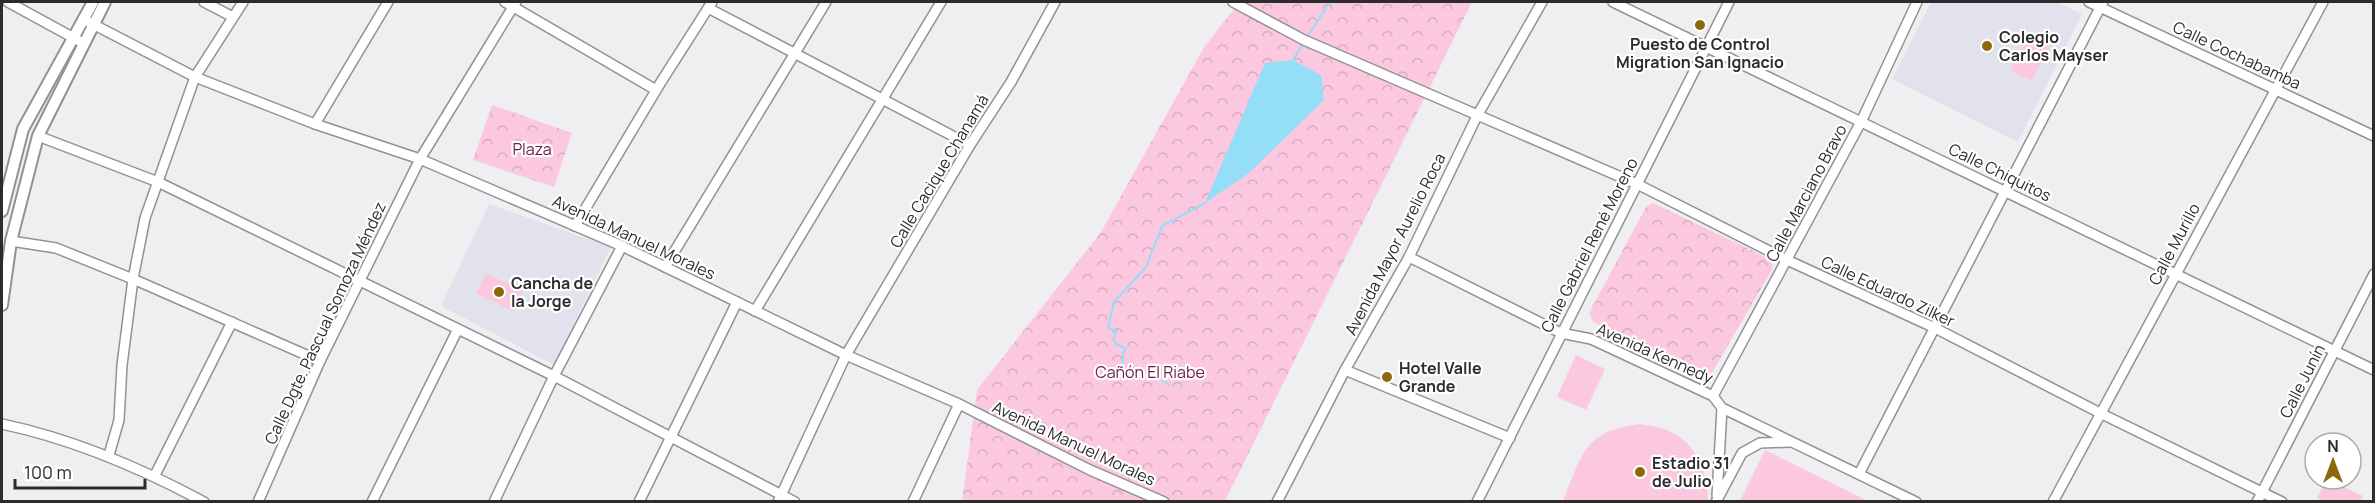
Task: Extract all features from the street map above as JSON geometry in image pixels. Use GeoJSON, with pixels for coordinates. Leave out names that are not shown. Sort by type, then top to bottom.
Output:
{"type":"FeatureCollection","features":[{"type":"Feature","properties":{"kind":"main road"},"geometry":{"type":"LineString","coordinates":[[88,22],[93,2]]}},
{"type":"Feature","properties":{"kind":"main road"},"geometry":{"type":"LineString","coordinates":[[2,211],[23,129],[88,22],[105,2]]}},
{"type":"Feature","properties":{"kind":"main road"},"geometry":{"type":"LineString","coordinates":[[2,305],[10,241],[38,136],[78,40]]}},
{"type":"Feature","properties":{"kind":"street"},"geometry":{"type":"LineString","coordinates":[[8,2],[78,40]]}},
{"type":"Feature","properties":{"kind":"street"},"geometry":{"type":"LineString","coordinates":[[204,2],[233,17]]}},
{"type":"Feature","properties":{"kind":"street"},"geometry":{"type":"LineString","coordinates":[[109,455],[119,420],[122,365],[133,279],[145,218],[195,76],[243,2]]}},
{"type":"Feature","properties":{"kind":"street"},"geometry":{"type":"LineString","coordinates":[[315,124],[388,2]]}},
{"type":"Feature","properties":{"kind":"street"},"geometry":{"type":"LineString","coordinates":[[665,267],[826,2]]}},
{"type":"Feature","properties":{"kind":"street"},"geometry":{"type":"LineString","coordinates":[[755,311],[941,2]]}},
{"type":"Feature","properties":{"kind":"street","name":"Calle Cacique Chanamá"},"geometry":{"type":"LineString","coordinates":[[780,498],[846,355],[970,145],[1011,82],[1055,2]]}},
{"type":"Feature","properties":{"kind":"street","name":"Calle Eduardo Zilker"},"geometry":{"type":"LineString","coordinates":[[1233,2],[1304,40],[1637,184],[1787,260],[1935,328],[2102,414],[2283,501]]}},
{"type":"Feature","properties":{"kind":"street","name":"Avenida Mayor Aurelio Roca"},"geometry":{"type":"LineString","coordinates":[[1277,501],[1409,257],[1477,116],[1542,2]]}},
{"type":"Feature","properties":{"kind":"street","name":"Calle Chiquitos"},"geometry":{"type":"LineString","coordinates":[[1612,2],[2373,370]]}},
{"type":"Feature","properties":{"kind":"street","name":"Calle Gabriel René Moreno"},"geometry":{"type":"LineString","coordinates":[[1477,501],[1729,2]]}},
{"type":"Feature","properties":{"kind":"street","name":"Calle Marciano Bravo"},"geometry":{"type":"LineString","coordinates":[[1713,396],[1861,122],[1917,2]]}},
{"type":"Feature","properties":{"kind":"street","name":"Calle Cochabamba"},"geometry":{"type":"LineString","coordinates":[[2089,2],[2102,4],[2373,136]]}},
{"type":"Feature","properties":{"kind":"street","name":"Calle Murillo"},"geometry":{"type":"LineString","coordinates":[[2053,501],[2323,2]]}},
{"type":"Feature","properties":{"kind":"street"},"geometry":{"type":"LineString","coordinates":[[511,3],[656,90]]}},
{"type":"Feature","properties":{"kind":"street","name":"Calle Dgte. Pascual Somoza Méndez"},"geometry":{"type":"LineString","coordinates":[[258,501],[320,361],[420,159],[511,3]]}},
{"type":"Feature","properties":{"kind":"street"},"geometry":{"type":"LineString","coordinates":[[1859,474],[2102,4]]}},
{"type":"Feature","properties":{"kind":"street"},"geometry":{"type":"LineString","coordinates":[[575,226],[710,5],[795,53],[970,145]]}},
{"type":"Feature","properties":{"kind":"street","name":"Avenida Manuel Morales"},"geometry":{"type":"LineString","coordinates":[[88,22],[195,76],[315,124],[420,159],[622,246],[1090,470],[1164,501]]}},
{"type":"Feature","properties":{"kind":"street"},"geometry":{"type":"LineString","coordinates":[[38,136],[158,182],[554,376],[672,437],[780,498],[795,501]]}},
{"type":"Feature","properties":{"kind":"street"},"geometry":{"type":"LineString","coordinates":[[10,241],[56,248],[133,279],[320,361]]}},
{"type":"Feature","properties":{"kind":"street"},"geometry":{"type":"LineString","coordinates":[[494,501],[554,376],[622,246]]}},
{"type":"Feature","properties":{"kind":"street","name":"Avenida Kennedy"},"geometry":{"type":"LineString","coordinates":[[1409,257],[1561,333],[1591,339],[1713,396],[1722,408],[1916,501]]}},
{"type":"Feature","properties":{"kind":"street","name":"Calle Junín"},"geometry":{"type":"LineString","coordinates":[[2257,501],[2373,274]]}},
{"type":"Feature","properties":{"kind":"street"},"geometry":{"type":"LineString","coordinates":[[639,501],[737,302]]}},
{"type":"Feature","properties":{"kind":"street"},"geometry":{"type":"LineString","coordinates":[[155,476],[232,322]]}},
{"type":"Feature","properties":{"kind":"street"},"geometry":{"type":"LineString","coordinates":[[372,501],[458,329]]}},
{"type":"Feature","properties":{"kind":"street"},"geometry":{"type":"LineString","coordinates":[[1346,370],[1510,438]]}},
{"type":"Feature","properties":{"kind":"street"},"geometry":{"type":"LineString","coordinates":[[913,501],[958,405]]}},
{"type":"Feature","properties":{"kind":"street"},"geometry":{"type":"LineString","coordinates":[[1716,500],[1722,408]]}},
{"type":"Feature","properties":{"kind":"street"},"geometry":{"type":"LineString","coordinates":[[2,424],[109,455],[204,501]]}},
{"type":"Feature","properties":{"kind":"street"},"geometry":{"type":"LineString","coordinates":[[1716,500],[1742,453],[1760,443],[1792,442]]}},
{"type":"Feature","properties":{"kind":"shaded area","name":"Colegio Carlos Mayser"},"geometry":{"type":"Polygon","coordinates":[[[1931,2],[2057,2],[2082,14],[2018,142],[1892,79],[1931,2]]]}},
{"type":"Feature","properties":{"kind":"shaded area"},"geometry":{"type":"Polygon","coordinates":[[[489,204],[611,247],[554,365],[441,306],[489,204]]]}},
{"type":"Feature","properties":{"kind":"green space","name":"Cañón El Riabe"},"geometry":{"type":"Polygon","coordinates":[[[1239,2],[1472,2],[1225,501],[962,502],[977,390],[1101,232],[1203,49],[1239,2]]]}},
{"type":"Feature","properties":{"kind":"green space"},"geometry":{"type":"Polygon","coordinates":[[[2029,33],[2051,44],[2032,81],[2010,70],[2029,33]]]}},
{"type":"Feature","properties":{"kind":"green space","name":"Plaza"},"geometry":{"type":"Polygon","coordinates":[[[492,105],[572,133],[554,187],[473,160],[492,105]]]}},
{"type":"Feature","properties":{"kind":"green space"},"geometry":{"type":"Polygon","coordinates":[[[1653,203],[1770,259],[1773,268],[1710,376],[1705,377],[1593,322],[1589,313],[1646,207],[1653,203]]]}},
{"type":"Feature","properties":{"kind":"green space","name":"Cancha de la Jorge"},"geometry":{"type":"Polygon","coordinates":[[[486,273],[523,291],[513,311],[476,293],[486,273]]]}},
{"type":"Feature","properties":{"kind":"green space"},"geometry":{"type":"Polygon","coordinates":[[[1576,355],[1605,369],[1586,410],[1557,397],[1576,355]]]}},
{"type":"Feature","properties":{"kind":"green space","name":"Estadio 31 de Julio"},"geometry":{"type":"Polygon","coordinates":[[[1641,424],[1661,428],[1675,434],[1692,449],[1702,468],[1708,501],[1563,501],[1581,458],[1596,439],[1622,427],[1641,424]]]}},
{"type":"Feature","properties":{"kind":"green space"},"geometry":{"type":"Polygon","coordinates":[[[1765,450],[1864,499],[1863,501],[1740,501],[1765,450]]]}},
{"type":"Feature","properties":{"kind":"green space"},"geometry":{"type":"Polygon","coordinates":[[[2321,491],[2352,491],[2363,496],[2360,501],[2323,501],[2317,498],[2321,491]]]}},
{"type":"Feature","properties":{"kind":"water"},"geometry":{"type":"Polygon","coordinates":[[[1293,60],[1321,75],[1324,100],[1249,173],[1205,203],[1265,63],[1293,60]]]}},
{"type":"Feature","properties":{"kind":"waterway"},"geometry":{"type":"LineString","coordinates":[[1307,37],[1330,2]]}},
{"type":"Feature","properties":{"kind":"waterway"},"geometry":{"type":"LineString","coordinates":[[1293,60],[1304,42]]}},
{"type":"Feature","properties":{"kind":"waterway"},"geometry":{"type":"LineString","coordinates":[[1169,385],[1160,378],[1155,380],[1147,373],[1144,374],[1135,368],[1123,370],[1123,353],[1126,349],[1116,344],[1113,339],[1117,331],[1108,328],[1114,302],[1146,267],[1162,226],[1205,203]]}},
{"type":"Feature","properties":{"kind":"place","name":"Puesto de Control Migration San Ignacio"},"geometry":{"type":"Point","coordinates":[1700,25]}},
{"type":"Feature","properties":{"kind":"place","name":"Colegio Carlos Mayser"},"geometry":{"type":"Point","coordinates":[1987,46]}},
{"type":"Feature","properties":{"kind":"place","name":"Cancha de la Jorge"},"geometry":{"type":"Point","coordinates":[499,292]}},
{"type":"Feature","properties":{"kind":"place","name":"Hotel Valle Grande"},"geometry":{"type":"Point","coordinates":[1387,377]}},
{"type":"Feature","properties":{"kind":"place","name":"Estadio 31 de Julio"},"geometry":{"type":"Point","coordinates":[1640,472]}}]}
